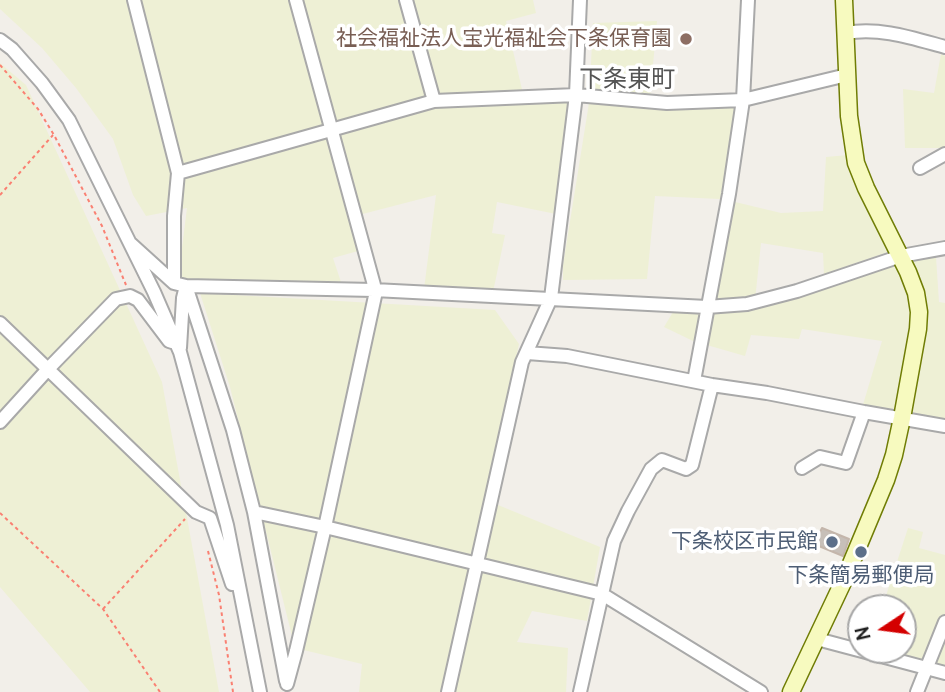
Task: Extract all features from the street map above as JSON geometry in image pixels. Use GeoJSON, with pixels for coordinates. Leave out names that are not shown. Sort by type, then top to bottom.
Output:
{"type":"FeatureCollection","features":[{"type":"Feature","properties":{"kind":"street"},"geometry":{"type":"LineString","coordinates":[[134,0],[178,173],[174,216],[183,298],[178,348]]}},
{"type":"Feature","properties":{"kind":"street"},"geometry":{"type":"LineString","coordinates":[[288,688],[375,296],[296,0]]}},
{"type":"Feature","properties":{"kind":"street"},"geometry":{"type":"LineString","coordinates":[[406,0],[434,101]]}},
{"type":"Feature","properties":{"kind":"street"},"geometry":{"type":"LineString","coordinates":[[448,692],[522,362],[551,298],[576,95],[580,0]]}},
{"type":"Feature","properties":{"kind":"street"},"geometry":{"type":"LineString","coordinates":[[694,381],[729,194],[743,100],[748,0]]}},
{"type":"Feature","properties":{"kind":"street"},"geometry":{"type":"LineString","coordinates":[[791,692],[845,578],[886,480],[902,418],[918,329],[916,293],[856,163],[850,128],[844,0]]}},
{"type":"Feature","properties":{"kind":"street"},"geometry":{"type":"LineString","coordinates":[[0,31],[69,120],[131,244],[178,348],[228,525],[261,690]]}},
{"type":"Feature","properties":{"kind":"street"},"geometry":{"type":"LineString","coordinates":[[846,33],[893,33],[945,47]]}},
{"type":"Feature","properties":{"kind":"street"},"geometry":{"type":"LineString","coordinates":[[0,40],[12,49]]}},
{"type":"Feature","properties":{"kind":"street"},"geometry":{"type":"LineString","coordinates":[[178,173],[434,101],[576,95],[667,103],[743,100],[847,75]]}},
{"type":"Feature","properties":{"kind":"street"},"geometry":{"type":"LineString","coordinates":[[919,168],[945,154]]}},
{"type":"Feature","properties":{"kind":"street"},"geometry":{"type":"LineString","coordinates":[[131,244],[180,284],[233,430],[254,512],[288,688]]}},
{"type":"Feature","properties":{"kind":"street"},"geometry":{"type":"LineString","coordinates":[[180,284],[374,290],[707,307],[747,304],[797,292],[901,256],[945,248]]}},
{"type":"Feature","properties":{"kind":"street"},"geometry":{"type":"LineString","coordinates":[[0,422],[116,299],[130,296],[138,300],[169,341],[178,348]]}},
{"type":"Feature","properties":{"kind":"street"},"geometry":{"type":"LineString","coordinates":[[0,323],[196,512],[210,518],[235,592],[243,606]]}},
{"type":"Feature","properties":{"kind":"street"},"geometry":{"type":"LineString","coordinates":[[527,353],[567,356],[864,412],[944,422]]}},
{"type":"Feature","properties":{"kind":"street"},"geometry":{"type":"LineString","coordinates":[[580,692],[614,541],[651,469],[662,460],[686,469],[692,465],[712,385]]}},
{"type":"Feature","properties":{"kind":"street"},"geometry":{"type":"LineString","coordinates":[[802,468],[820,457],[846,463],[864,412]]}},
{"type":"Feature","properties":{"kind":"street"},"geometry":{"type":"LineString","coordinates":[[254,512],[602,594],[761,692]]}},
{"type":"Feature","properties":{"kind":"street"},"geometry":{"type":"LineString","coordinates":[[917,692],[945,622]]}},
{"type":"Feature","properties":{"kind":"street"},"geometry":{"type":"LineString","coordinates":[[817,639],[945,673]]}},
{"type":"Feature","properties":{"kind":"path"},"geometry":{"type":"LineString","coordinates":[[0,65],[38,109],[54,135],[102,226],[130,296]]}},
{"type":"Feature","properties":{"kind":"path"},"geometry":{"type":"LineString","coordinates":[[0,195],[54,135]]}},
{"type":"Feature","properties":{"kind":"path"},"geometry":{"type":"LineString","coordinates":[[103,609],[177,527],[196,512]]}},
{"type":"Feature","properties":{"kind":"path"},"geometry":{"type":"LineString","coordinates":[[0,513],[103,609],[160,692]]}},
{"type":"Feature","properties":{"kind":"path"},"geometry":{"type":"LineString","coordinates":[[208,549],[219,596],[233,692]]}},
{"type":"Feature","properties":{"kind":"green space"},"geometry":{"type":"Polygon","coordinates":[[[0,0],[533,0],[536,13],[506,21],[525,102],[569,101],[556,214],[497,202],[492,233],[505,235],[493,292],[424,289],[436,195],[351,217],[358,251],[333,258],[342,285],[181,280],[187,208],[146,216],[133,195],[113,139],[76,88],[42,48],[0,9],[0,0]]]}},
{"type":"Feature","properties":{"kind":"green space"},"geometry":{"type":"Polygon","coordinates":[[[657,21],[649,109],[740,103],[720,199],[655,196],[647,279],[563,280],[563,265],[589,103],[593,23],[657,21]]]}},
{"type":"Feature","properties":{"kind":"green space"},"geometry":{"type":"Polygon","coordinates":[[[941,54],[945,56],[945,148],[905,148],[903,89],[934,93],[941,54]]]}},
{"type":"Feature","properties":{"kind":"green space"},"geometry":{"type":"Polygon","coordinates":[[[0,63],[26,85],[162,382],[219,692],[90,692],[0,587],[0,63]]]}},
{"type":"Feature","properties":{"kind":"green space"},"geometry":{"type":"Polygon","coordinates":[[[848,155],[888,252],[824,274],[823,253],[761,243],[754,310],[899,264],[936,257],[939,302],[945,303],[945,421],[862,408],[882,341],[802,329],[799,339],[751,335],[745,356],[693,341],[664,327],[673,312],[711,314],[731,201],[781,213],[823,211],[826,157],[848,155]]]}},
{"type":"Feature","properties":{"kind":"green space"},"geometry":{"type":"Polygon","coordinates":[[[200,293],[495,310],[519,344],[486,500],[600,547],[587,621],[532,611],[517,642],[568,648],[566,692],[359,692],[362,664],[295,648],[230,387],[200,293]]]}},
{"type":"Feature","properties":{"kind":"green space"},"geometry":{"type":"Polygon","coordinates":[[[908,528],[923,532],[919,548],[945,555],[945,667],[917,660],[917,594],[887,594],[908,528]]]}},
{"type":"Feature","properties":{"kind":"building","name":"下条校区市民館"},"geometry":{"type":"Polygon","coordinates":[[[822,528],[849,539],[843,556],[814,544],[822,528]]]}},
{"type":"Feature","properties":{"kind":"place","name":"社会福祉法人宝光福祉会下条保育園"},"geometry":{"type":"Point","coordinates":[686,39]}},
{"type":"Feature","properties":{"kind":"place","name":"下条校区市民館"},"geometry":{"type":"Point","coordinates":[832,542]}},
{"type":"Feature","properties":{"kind":"place","name":"下条簡易郵便局"},"geometry":{"type":"Point","coordinates":[861,552]}},
{"type":"Feature","properties":{"kind":"district","name":"下条東町"},"geometry":{"type":"Point","coordinates":[627,80]}}]}
